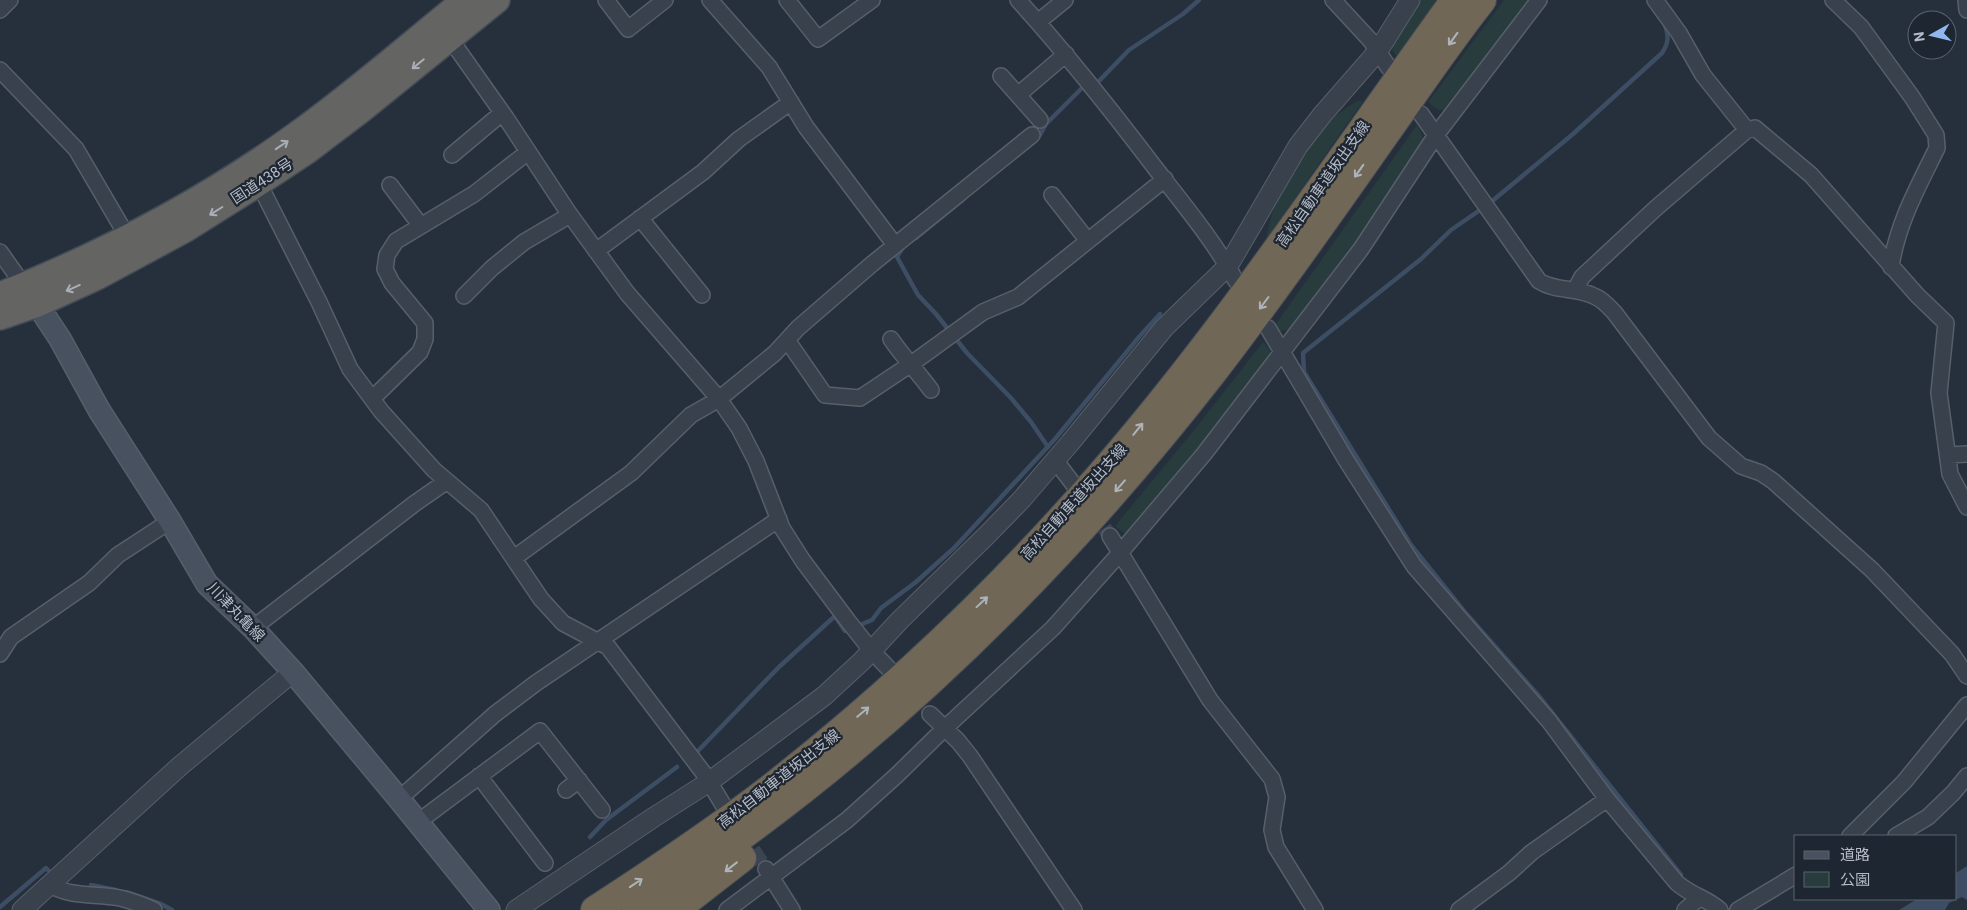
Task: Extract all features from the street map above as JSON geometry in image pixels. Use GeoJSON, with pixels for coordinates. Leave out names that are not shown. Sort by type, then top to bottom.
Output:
{"type":"FeatureCollection","features":[{"type":"Feature","properties":{"kind":"highway","name":"国道438号"},"geometry":{"type":"LineString","coordinates":[[444,30],[465,0]]}},
{"type":"Feature","properties":{"kind":"highway","name":"国道438号"},"geometry":{"type":"LineString","coordinates":[[0,295],[31,295],[97,278],[186,229],[254,175],[296,135],[351,94],[444,30],[497,0]]}},
{"type":"Feature","properties":{"kind":"highway","name":"高松自動車道坂出支線"},"geometry":{"type":"LineString","coordinates":[[595,910],[702,839],[771,787],[840,731],[892,687],[993,591],[1062,518],[1127,443],[1196,357],[1296,223],[1455,0]]}},
{"type":"Feature","properties":{"kind":"highway","name":"高松自動車道坂出支線"},"geometry":{"type":"LineString","coordinates":[[636,910],[919,709],[1005,611],[1079,533],[1146,455],[1213,371],[1307,244],[1482,0]]}},
{"type":"Feature","properties":{"kind":"highway","name":"国道438号"},"geometry":{"type":"LineString","coordinates":[[0,317],[31,295],[127,236],[254,175]]}},
{"type":"Feature","properties":{"kind":"highway"},"geometry":{"type":"LineString","coordinates":[[675,910],[919,709]]}},
{"type":"Feature","properties":{"kind":"main road","name":"川津丸亀線"},"geometry":{"type":"LineString","coordinates":[[31,295],[60,339],[99,410],[208,584],[253,628],[293,672],[418,822],[488,910]]}},
{"type":"Feature","properties":{"kind":"street"},"geometry":{"type":"LineString","coordinates":[[0,10],[10,0]]}},
{"type":"Feature","properties":{"kind":"street"},"geometry":{"type":"LineString","coordinates":[[606,0],[628,29],[665,0]]}},
{"type":"Feature","properties":{"kind":"street"},"geometry":{"type":"LineString","coordinates":[[710,0],[769,67],[806,127],[895,245]]}},
{"type":"Feature","properties":{"kind":"street"},"geometry":{"type":"LineString","coordinates":[[787,0],[818,39],[872,0]]}},
{"type":"Feature","properties":{"kind":"street"},"geometry":{"type":"LineString","coordinates":[[1018,0],[1066,54],[1165,180],[1232,273]]}},
{"type":"Feature","properties":{"kind":"street"},"geometry":{"type":"LineString","coordinates":[[1038,22],[1065,0]]}},
{"type":"Feature","properties":{"kind":"street"},"geometry":{"type":"LineString","coordinates":[[1334,0],[1372,41],[1389,68]]}},
{"type":"Feature","properties":{"kind":"street"},"geometry":{"type":"LineString","coordinates":[[516,910],[709,782],[763,744],[824,696],[862,661],[993,529],[1108,399],[1164,328],[1232,273],[1298,146],[1322,115],[1378,51],[1410,0]]}},
{"type":"Feature","properties":{"kind":"street"},"geometry":{"type":"LineString","coordinates":[[727,910],[768,873],[847,820],[897,775],[1053,628],[1120,554],[1204,454],[1362,249],[1436,135],[1539,0]]}},
{"type":"Feature","properties":{"kind":"street"},"geometry":{"type":"LineString","coordinates":[[1655,0],[1679,33],[1703,75],[1747,130]]}},
{"type":"Feature","properties":{"kind":"street"},"geometry":{"type":"LineString","coordinates":[[1833,0],[1861,27],[1912,97],[1936,135],[1938,142],[1937,148],[1908,206],[1893,252],[1891,267]]}},
{"type":"Feature","properties":{"kind":"street"},"geometry":{"type":"LineString","coordinates":[[1966,0],[1967,10]]}},
{"type":"Feature","properties":{"kind":"street"},"geometry":{"type":"LineString","coordinates":[[444,30],[570,215],[627,293],[719,398],[739,428],[756,461],[782,528],[803,561],[871,650],[889,669]]}},
{"type":"Feature","properties":{"kind":"street"},"geometry":{"type":"LineString","coordinates":[[1018,95],[1066,54]]}},
{"type":"Feature","properties":{"kind":"street"},"geometry":{"type":"LineString","coordinates":[[0,70],[76,149],[127,236]]}},
{"type":"Feature","properties":{"kind":"street"},"geometry":{"type":"LineString","coordinates":[[1001,76],[1040,120]]}},
{"type":"Feature","properties":{"kind":"street"},"geometry":{"type":"LineString","coordinates":[[596,251],[703,172],[739,139],[791,102]]}},
{"type":"Feature","properties":{"kind":"street"},"geometry":{"type":"LineString","coordinates":[[452,155],[502,113]]}},
{"type":"Feature","properties":{"kind":"street"},"geometry":{"type":"LineString","coordinates":[[1421,114],[1539,281],[1546,286],[1575,290],[1596,296],[1614,312],[1709,438],[1741,466],[1761,473],[1773,481],[1872,570],[1952,654],[1967,676]]}},
{"type":"Feature","properties":{"kind":"street"},"geometry":{"type":"LineString","coordinates":[[1575,290],[1582,277],[1649,214],[1747,130],[1755,128],[1811,175],[1916,295],[1946,323],[1939,392],[1950,474],[1967,507]]}},
{"type":"Feature","properties":{"kind":"street"},"geometry":{"type":"LineString","coordinates":[[514,558],[632,473],[690,415],[719,398],[775,353],[798,328],[895,245],[1032,135]]}},
{"type":"Feature","properties":{"kind":"street"},"geometry":{"type":"LineString","coordinates":[[372,399],[420,352],[425,338],[425,323],[392,283],[385,270],[388,255],[396,241],[474,194],[528,152]]}},
{"type":"Feature","properties":{"kind":"street"},"geometry":{"type":"LineString","coordinates":[[254,175],[319,302],[350,369],[372,399],[428,462],[481,510],[541,598],[563,623],[608,647],[709,782],[725,808]]}},
{"type":"Feature","properties":{"kind":"street"},"geometry":{"type":"LineString","coordinates":[[787,340],[825,395],[860,398],[983,312],[1018,297],[1165,180]]}},
{"type":"Feature","properties":{"kind":"street"},"geometry":{"type":"LineString","coordinates":[[390,185],[421,226]]}},
{"type":"Feature","properties":{"kind":"street"},"geometry":{"type":"LineString","coordinates":[[1052,195],[1088,241]]}},
{"type":"Feature","properties":{"kind":"street"},"geometry":{"type":"LineString","coordinates":[[464,296],[492,268],[524,242],[570,215]]}},
{"type":"Feature","properties":{"kind":"street"},"geometry":{"type":"LineString","coordinates":[[640,218],[702,295]]}},
{"type":"Feature","properties":{"kind":"street"},"geometry":{"type":"LineString","coordinates":[[0,252],[31,295]]}},
{"type":"Feature","properties":{"kind":"street"},"geometry":{"type":"LineString","coordinates":[[1268,328],[1346,460],[1414,566],[1549,721],[1607,799],[1677,883],[1688,893],[1711,902],[1720,910]]}},
{"type":"Feature","properties":{"kind":"street"},"geometry":{"type":"LineString","coordinates":[[891,339],[900,353],[931,390]]}},
{"type":"Feature","properties":{"kind":"street"},"geometry":{"type":"LineString","coordinates":[[1948,455],[1967,454]]}},
{"type":"Feature","properties":{"kind":"street"},"geometry":{"type":"LineString","coordinates":[[1055,460],[1074,485]]}},
{"type":"Feature","properties":{"kind":"street"},"geometry":{"type":"LineString","coordinates":[[253,628],[414,504],[447,481]]}},
{"type":"Feature","properties":{"kind":"street"},"geometry":{"type":"LineString","coordinates":[[399,799],[495,714],[536,683],[779,519]]}},
{"type":"Feature","properties":{"kind":"street"},"geometry":{"type":"LineString","coordinates":[[0,654],[11,637],[88,583],[118,555],[170,521]]}},
{"type":"Feature","properties":{"kind":"street"},"geometry":{"type":"LineString","coordinates":[[1110,536],[1210,700],[1272,779],[1277,797],[1272,830],[1276,847],[1315,910]]}},
{"type":"Feature","properties":{"kind":"street"},"geometry":{"type":"LineString","coordinates":[[22,910],[180,766],[293,672]]}},
{"type":"Feature","properties":{"kind":"street"},"geometry":{"type":"LineString","coordinates":[[1851,835],[1904,782],[1967,705]]}},
{"type":"Feature","properties":{"kind":"street"},"geometry":{"type":"LineString","coordinates":[[919,709],[945,728],[970,756],[1074,910]]}},
{"type":"Feature","properties":{"kind":"street"},"geometry":{"type":"LineString","coordinates":[[418,822],[540,731],[602,810]]}},
{"type":"Feature","properties":{"kind":"street"},"geometry":{"type":"LineString","coordinates":[[479,776],[545,863]]}},
{"type":"Feature","properties":{"kind":"street"},"geometry":{"type":"LineString","coordinates":[[1898,835],[1928,817],[1953,793],[1967,776]]}},
{"type":"Feature","properties":{"kind":"street"},"geometry":{"type":"LineString","coordinates":[[566,790],[578,780]]}},
{"type":"Feature","properties":{"kind":"street"},"geometry":{"type":"LineString","coordinates":[[1459,910],[1509,873],[1532,852],[1607,799]]}},
{"type":"Feature","properties":{"kind":"street"},"geometry":{"type":"LineString","coordinates":[[768,873],[792,910]]}},
{"type":"Feature","properties":{"kind":"street"},"geometry":{"type":"LineString","coordinates":[[1738,910],[1794,876]]}},
{"type":"Feature","properties":{"kind":"street"},"geometry":{"type":"LineString","coordinates":[[50,885],[61,891],[73,894],[120,898],[154,910]]}},
{"type":"Feature","properties":{"kind":"street"},"geometry":{"type":"LineString","coordinates":[[1776,888],[1794,885]]}},
{"type":"Feature","properties":{"kind":"street"},"geometry":{"type":"LineString","coordinates":[[1685,910],[1699,898]]}},
{"type":"Feature","properties":{"kind":"green space"},"geometry":{"type":"Polygon","coordinates":[[[1419,0],[1438,0],[1397,57],[1392,50],[1393,43],[1419,0]]]}},
{"type":"Feature","properties":{"kind":"green space"},"geometry":{"type":"Polygon","coordinates":[[[1504,0],[1531,0],[1447,110],[1437,109],[1428,102],[1504,0]]]}},
{"type":"Feature","properties":{"kind":"green space"},"geometry":{"type":"Polygon","coordinates":[[[1357,101],[1363,101],[1266,240],[1269,224],[1280,193],[1306,150],[1330,121],[1357,101]]]}},
{"type":"Feature","properties":{"kind":"green space"},"geometry":{"type":"Polygon","coordinates":[[[1417,125],[1423,138],[1421,151],[1293,330],[1277,331],[1273,328],[1417,125]]]}},
{"type":"Feature","properties":{"kind":"green space"},"geometry":{"type":"Polygon","coordinates":[[[1263,342],[1270,350],[1271,361],[1132,534],[1125,534],[1115,526],[1263,342]]]}},
{"type":"Feature","properties":{"kind":"water"},"geometry":{"type":"Polygon","coordinates":[[[1967,866],[1967,900],[1962,897],[1957,899],[1957,872],[1967,866]]]}},
{"type":"Feature","properties":{"kind":"water"},"geometry":{"type":"Polygon","coordinates":[[[1915,900],[1956,900],[1949,903],[1945,910],[1899,910],[1915,900]]]}},
{"type":"Feature","properties":{"kind":"waterway"},"geometry":{"type":"LineString","coordinates":[[1098,82],[1129,50],[1183,14],[1199,0]]}},
{"type":"Feature","properties":{"kind":"waterway"},"geometry":{"type":"LineString","coordinates":[[1491,202],[1573,134],[1662,53],[1668,39],[1664,23]]}},
{"type":"Feature","properties":{"kind":"waterway"},"geometry":{"type":"LineString","coordinates":[[1035,140],[1046,124],[1084,86]]}},
{"type":"Feature","properties":{"kind":"waterway"},"geometry":{"type":"LineString","coordinates":[[916,238],[964,199]]}},
{"type":"Feature","properties":{"kind":"waterway"},"geometry":{"type":"LineString","coordinates":[[1480,210],[1451,230],[1421,259],[1303,353],[1304,372],[1411,545],[1464,611],[1538,695],[1681,875]]}},
{"type":"Feature","properties":{"kind":"waterway"},"geometry":{"type":"LineString","coordinates":[[903,247],[897,257],[918,295],[967,353],[1011,398],[1048,447]]}},
{"type":"Feature","properties":{"kind":"waterway"},"geometry":{"type":"LineString","coordinates":[[696,753],[779,667],[835,616],[845,631],[872,620],[881,608],[916,582],[954,548],[1055,439],[1160,314]]}},
{"type":"Feature","properties":{"kind":"waterway"},"geometry":{"type":"LineString","coordinates":[[590,837],[606,820],[677,767]]}},
{"type":"Feature","properties":{"kind":"waterway"},"geometry":{"type":"LineString","coordinates":[[0,907],[46,868],[48,870]]}},
{"type":"Feature","properties":{"kind":"waterway"},"geometry":{"type":"LineString","coordinates":[[91,885],[116,890]]}},
{"type":"Feature","properties":{"kind":"waterway"},"geometry":{"type":"LineString","coordinates":[[126,892],[161,904],[172,910]]}},
{"type":"Feature","properties":{"kind":"tunnel"},"geometry":{"type":"LineString","coordinates":[[1091,509],[1110,536]]}},
{"type":"Feature","properties":{"kind":"tunnel"},"geometry":{"type":"LineString","coordinates":[[740,831],[766,869]]}}]}
